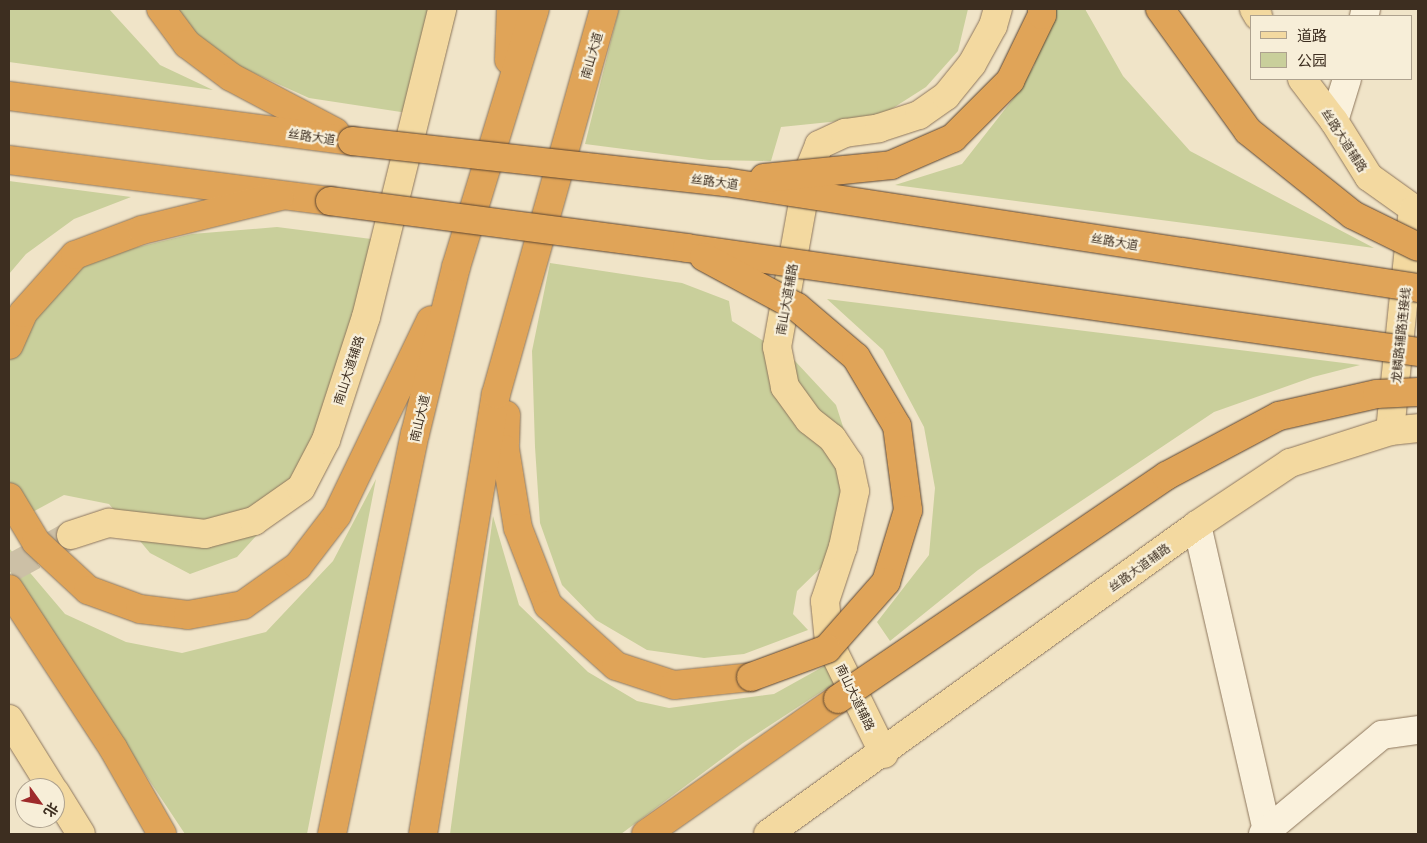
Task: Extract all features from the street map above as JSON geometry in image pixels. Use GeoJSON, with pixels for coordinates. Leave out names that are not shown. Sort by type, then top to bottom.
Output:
{"type":"FeatureCollection","features":[{"type":"Feature","properties":{"kind":"highway"},"geometry":{"type":"LineString","coordinates":[[160,9],[187,44],[231,77],[352,141]]}},
{"type":"Feature","properties":{"kind":"highway"},"geometry":{"type":"LineString","coordinates":[[506,105],[511,9]]}},
{"type":"Feature","properties":{"kind":"highway","name":"南山大道"},"geometry":{"type":"LineString","coordinates":[[332,834],[415,434],[456,267],[535,9]]}},
{"type":"Feature","properties":{"kind":"highway","name":"南山大道"},"geometry":{"type":"LineString","coordinates":[[423,834],[496,394],[604,9]]}},
{"type":"Feature","properties":{"kind":"highway"},"geometry":{"type":"LineString","coordinates":[[582,87],[615,9]]}},
{"type":"Feature","properties":{"kind":"highway"},"geometry":{"type":"LineString","coordinates":[[725,182],[891,165],[953,138],[1010,81],[1042,15],[1042,9]]}},
{"type":"Feature","properties":{"kind":"highway"},"geometry":{"type":"LineString","coordinates":[[1160,9],[1248,131],[1353,215],[1418,246]]}},
{"type":"Feature","properties":{"kind":"highway","name":"丝路大道"},"geometry":{"type":"LineString","coordinates":[[9,96],[352,141],[725,182],[1418,288]]}},
{"type":"Feature","properties":{"kind":"highway"},"geometry":{"type":"LineString","coordinates":[[9,160],[687,248],[1418,352]]}},
{"type":"Feature","properties":{"kind":"highway"},"geometry":{"type":"LineString","coordinates":[[9,345],[23,314],[74,255],[142,230],[280,196]]}},
{"type":"Feature","properties":{"kind":"highway"},"geometry":{"type":"LineString","coordinates":[[507,352],[505,449],[518,528],[548,605],[616,666],[674,684],[751,677],[827,649],[886,582],[908,510],[897,426],[856,357],[804,313],[687,248]]}},
{"type":"Feature","properties":{"kind":"highway"},"geometry":{"type":"LineString","coordinates":[[9,497],[36,542],[88,590],[140,609],[188,615],[243,604],[298,566],[337,515],[456,267]]}},
{"type":"Feature","properties":{"kind":"highway"},"geometry":{"type":"LineString","coordinates":[[646,834],[838,699],[1166,476],[1270,421],[1377,394],[1418,392]]}},
{"type":"Feature","properties":{"kind":"highway"},"geometry":{"type":"LineString","coordinates":[[9,589],[113,748],[162,834]]}},
{"type":"Feature","properties":{"kind":"main road","name":"南山大道辅路"},"geometry":{"type":"LineString","coordinates":[[71,535],[109,523],[205,534],[254,521],[301,488],[326,440],[366,317],[442,9]]}},
{"type":"Feature","properties":{"kind":"main road","name":"南山大道辅路"},"geometry":{"type":"LineString","coordinates":[[884,754],[829,642],[825,601],[843,547],[855,491],[849,463],[832,438],[809,420],[785,387],[777,347],[809,170],[820,145],[845,133],[879,128],[919,115],[946,96],[972,64],[993,26],[998,9]]}},
{"type":"Feature","properties":{"kind":"main road","name":"丝路大道辅路"},"geometry":{"type":"LineString","coordinates":[[1303,80],[1334,121],[1369,177],[1416,211]]}},
{"type":"Feature","properties":{"kind":"main road","name":"龙鳞路辅路连接线"},"geometry":{"type":"LineString","coordinates":[[1390,431],[1416,211]]}},
{"type":"Feature","properties":{"kind":"main road","name":"丝路大道辅路"},"geometry":{"type":"LineString","coordinates":[[884,754],[1197,525],[1290,463],[1390,431],[1418,428]]}},
{"type":"Feature","properties":{"kind":"main road"},"geometry":{"type":"LineString","coordinates":[[9,719],[46,778]]}},
{"type":"Feature","properties":{"kind":"main road"},"geometry":{"type":"LineString","coordinates":[[768,834],[884,754]]}},
{"type":"Feature","properties":{"kind":"main road"},"geometry":{"type":"LineString","coordinates":[[65,808],[82,834]]}},
{"type":"Feature","properties":{"kind":"street"},"geometry":{"type":"LineString","coordinates":[[1334,121],[1346,80]]}},
{"type":"Feature","properties":{"kind":"street"},"geometry":{"type":"LineString","coordinates":[[1197,525],[1266,833],[1382,734],[1418,730]]}},
{"type":"Feature","properties":{"kind":"green space"},"geometry":{"type":"Polygon","coordinates":[[[9,9],[109,9],[160,65],[213,90],[9,62],[9,9]]]}},
{"type":"Feature","properties":{"kind":"green space"},"geometry":{"type":"Polygon","coordinates":[[[159,9],[457,9],[431,112],[401,112],[309,98],[223,59],[159,9]]]}},
{"type":"Feature","properties":{"kind":"green space"},"geometry":{"type":"Polygon","coordinates":[[[619,9],[968,9],[958,51],[926,87],[879,117],[781,127],[771,161],[709,160],[585,144],[619,9]]]}},
{"type":"Feature","properties":{"kind":"green space"},"geometry":{"type":"Polygon","coordinates":[[[1045,9],[1085,9],[1123,76],[1190,151],[1374,248],[895,185],[962,164],[1013,99],[1034,66],[1045,9]]]}},
{"type":"Feature","properties":{"kind":"green space"},"geometry":{"type":"Polygon","coordinates":[[[9,181],[131,197],[74,219],[26,254],[9,274],[9,181]]]}},
{"type":"Feature","properties":{"kind":"green space"},"geometry":{"type":"Polygon","coordinates":[[[277,227],[395,242],[342,397],[277,513],[237,557],[190,574],[150,553],[109,504],[64,495],[27,515],[9,490],[9,338],[61,276],[113,253],[192,234],[277,227]]]}},
{"type":"Feature","properties":{"kind":"green space"},"geometry":{"type":"Polygon","coordinates":[[[550,263],[682,283],[729,301],[732,321],[795,361],[836,405],[856,467],[836,553],[797,591],[793,614],[808,630],[744,654],[704,658],[647,650],[596,620],[562,585],[540,523],[535,447],[532,351],[550,263]]]}},
{"type":"Feature","properties":{"kind":"green space"},"geometry":{"type":"Polygon","coordinates":[[[827,299],[1360,365],[1313,377],[1214,412],[978,570],[890,641],[877,622],[929,555],[935,488],[924,427],[883,350],[827,299]]]}},
{"type":"Feature","properties":{"kind":"green space"},"geometry":{"type":"Polygon","coordinates":[[[376,479],[307,834],[185,834],[9,570],[9,548],[65,614],[126,642],[182,653],[266,632],[333,561],[376,479]]]}},
{"type":"Feature","properties":{"kind":"green space"},"geometry":{"type":"Polygon","coordinates":[[[493,516],[519,605],[588,672],[637,701],[669,708],[774,694],[837,659],[850,673],[743,743],[621,834],[450,834],[493,516]]]}},
{"type":"Feature","properties":{"kind":"tunnel"},"geometry":{"type":"LineString","coordinates":[[9,569],[71,535]]}}]}
